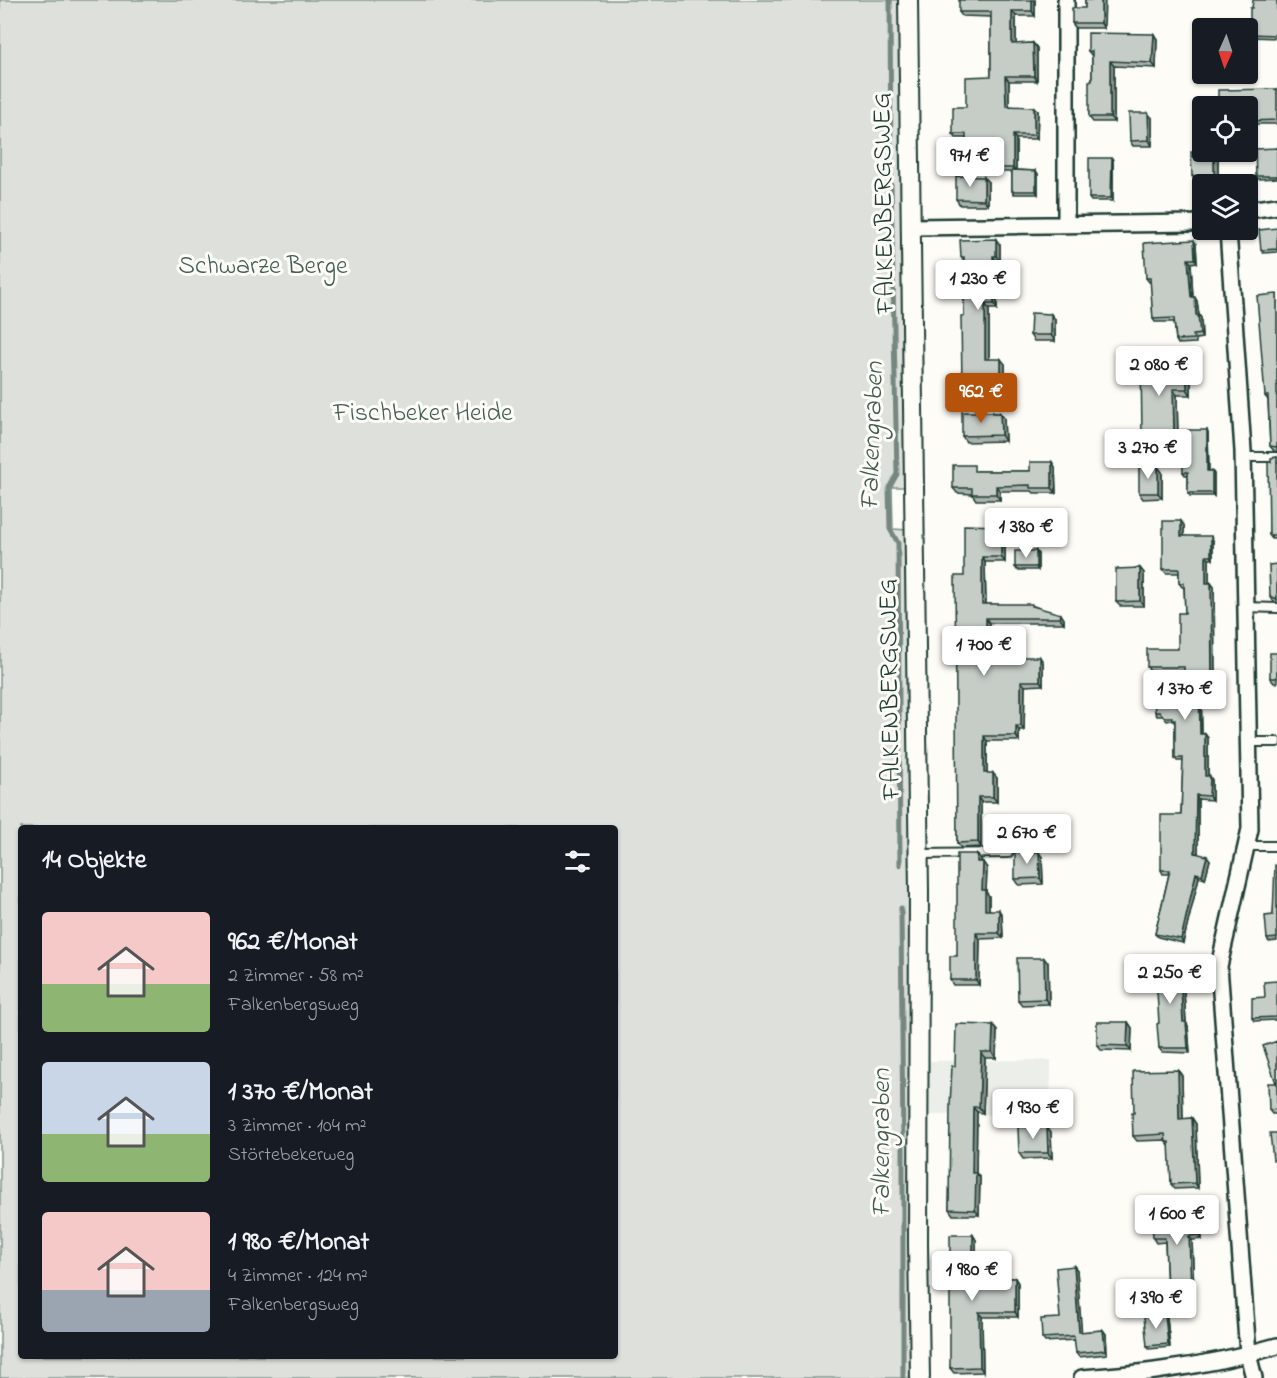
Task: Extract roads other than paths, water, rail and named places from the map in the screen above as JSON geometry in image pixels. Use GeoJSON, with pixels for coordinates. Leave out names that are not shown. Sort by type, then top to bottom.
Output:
{"type":"FeatureCollection","features":[{"type":"Feature","properties":{"kind":"street","name":"FALKENBERGSWEG"},"geometry":{"type":"LineString","coordinates":[[908,0],[919,854],[920,1378]]}},
{"type":"Feature","properties":{"kind":"street"},"geometry":{"type":"LineString","coordinates":[[1066,0],[1066,224]]}},
{"type":"Feature","properties":{"kind":"street"},"geometry":{"type":"LineString","coordinates":[[1258,209],[1277,206]]}},
{"type":"Feature","properties":{"kind":"street"},"geometry":{"type":"LineString","coordinates":[[912,226],[1192,223]]}},
{"type":"Feature","properties":{"kind":"street"},"geometry":{"type":"LineString","coordinates":[[1229,240],[1243,457],[1250,829],[1219,966],[1248,1354],[1254,1378]]}},
{"type":"Feature","properties":{"kind":"street"},"geometry":{"type":"LineString","coordinates":[[1082,1378],[1162,1370],[1248,1354],[1277,1346]]}},
{"type":"Feature","properties":{"kind":"lane"},"geometry":{"type":"LineString","coordinates":[[1243,457],[1277,457]]}},
{"type":"Feature","properties":{"kind":"lane"},"geometry":{"type":"LineString","coordinates":[[1246,607],[1277,608]]}},
{"type":"Feature","properties":{"kind":"lane"},"geometry":{"type":"LineString","coordinates":[[1248,742],[1277,742]]}},
{"type":"Feature","properties":{"kind":"lane"},"geometry":{"type":"LineString","coordinates":[[1246,846],[1277,846]]}},
{"type":"Feature","properties":{"kind":"lane"},"geometry":{"type":"LineString","coordinates":[[919,854],[1008,853]]}},
{"type":"Feature","properties":{"kind":"waterway","name":"Falkengraben"},"geometry":{"type":"LineString","coordinates":[[890,0],[891,178]]}},
{"type":"Feature","properties":{"kind":"waterway","name":"Falkengraben"},"geometry":{"type":"LineString","coordinates":[[891,185],[897,474],[889,488],[890,529],[898,543],[900,865]]}},
{"type":"Feature","properties":{"kind":"waterway","name":"Falkengraben"},"geometry":{"type":"LineString","coordinates":[[901,908],[903,1378]]}},
{"type":"Feature","properties":{"kind":"park label","name":"Schwarze Berge"},"geometry":{"type":"Point","coordinates":[263,267]}},
{"type":"Feature","properties":{"kind":"park label","name":"Fischbeker Heide"},"geometry":{"type":"Point","coordinates":[423,414]}}]}
